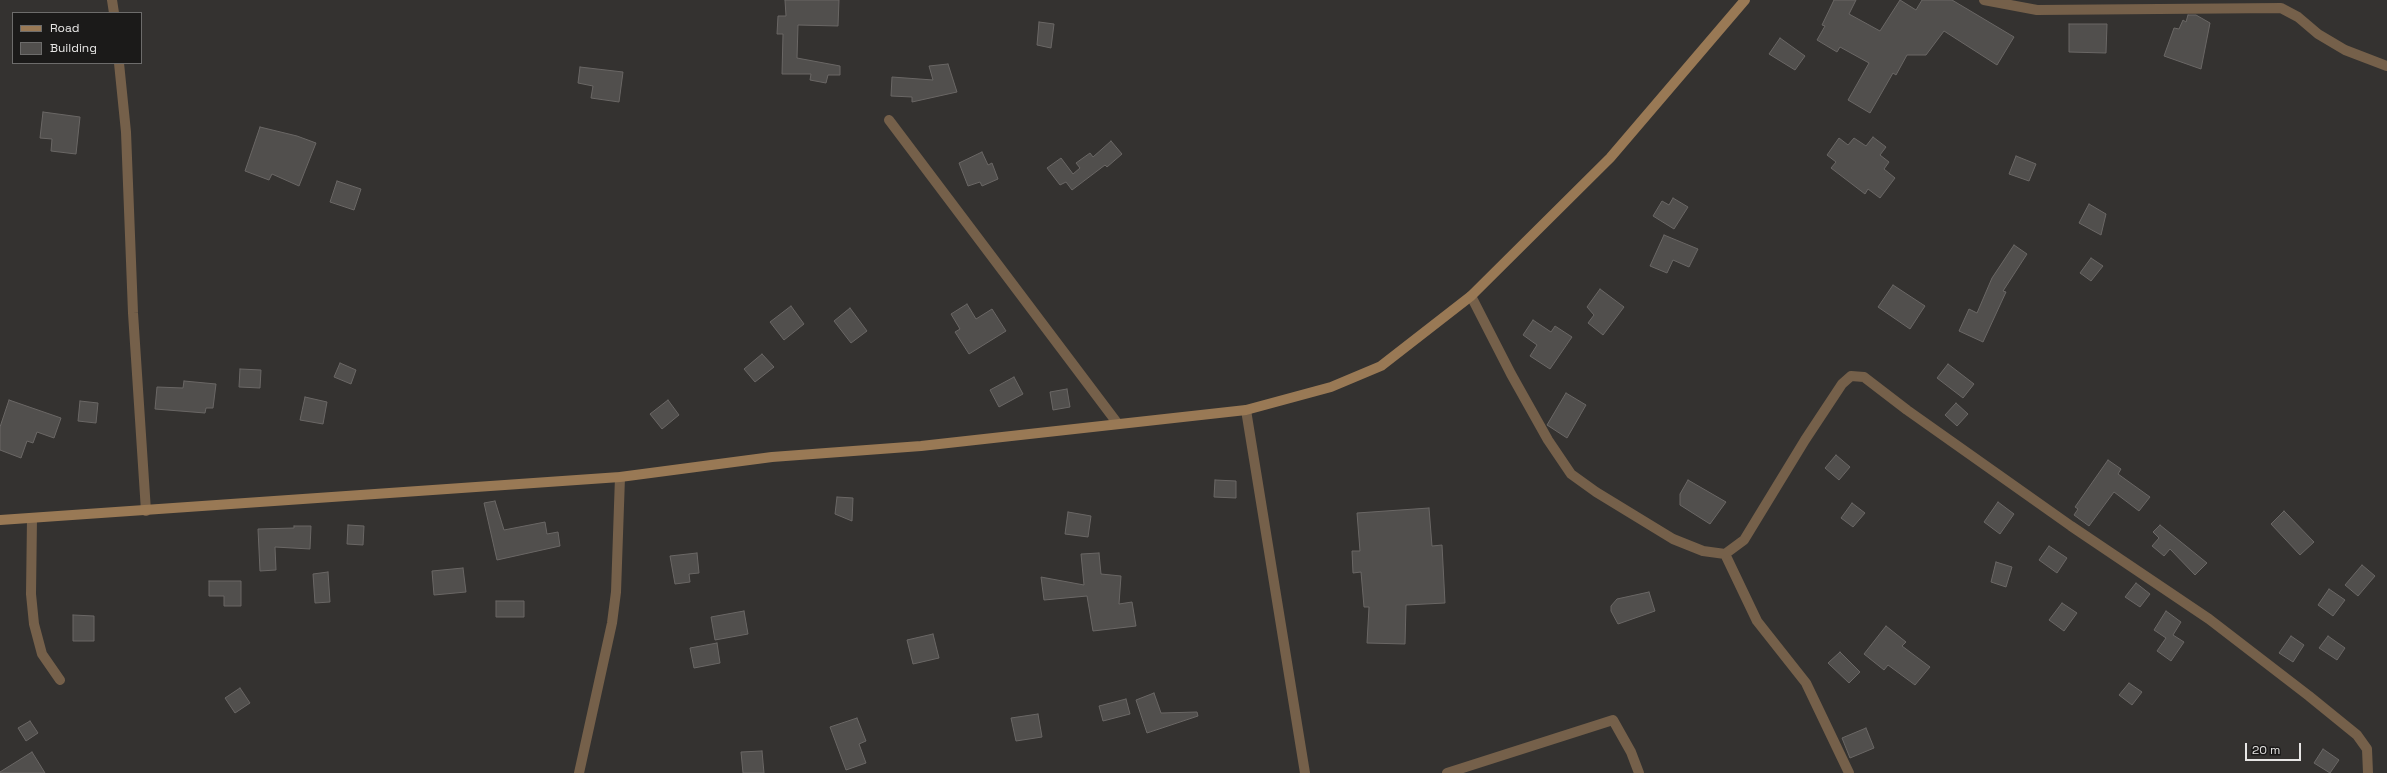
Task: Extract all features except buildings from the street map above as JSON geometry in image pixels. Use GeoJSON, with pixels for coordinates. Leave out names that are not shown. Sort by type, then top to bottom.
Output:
{"type":"FeatureCollection","features":[{"type":"Feature","properties":{"kind":"street"},"geometry":{"type":"LineString","coordinates":[[112,0],[114,12]]}},
{"type":"Feature","properties":{"kind":"street"},"geometry":{"type":"LineString","coordinates":[[0,520],[146,512],[620,477],[772,457],[921,446],[1246,410],[1331,387],[1381,366],[1471,296],[1610,158],[1745,0]]}},
{"type":"Feature","properties":{"kind":"street"},"geometry":{"type":"LineString","coordinates":[[1984,0],[2037,10],[2281,8],[2298,17],[2318,34],[2345,50],[2387,66]]}},
{"type":"Feature","properties":{"kind":"street"},"geometry":{"type":"LineString","coordinates":[[119,64],[126,132],[133,313],[146,512]]}},
{"type":"Feature","properties":{"kind":"street"},"geometry":{"type":"LineString","coordinates":[[888,120],[1118,424]]}},
{"type":"Feature","properties":{"kind":"street"},"geometry":{"type":"LineString","coordinates":[[1471,296],[1511,374],[1548,440],[1571,474],[1596,492],[1673,539],[1703,552],[1725,554],[1744,540],[1842,384],[1851,376],[1864,377],[1907,410],[2071,526],[2209,619],[2309,696],[2357,735],[2367,749],[2368,773]]}},
{"type":"Feature","properties":{"kind":"street"},"geometry":{"type":"LineString","coordinates":[[1246,410],[1305,773]]}},
{"type":"Feature","properties":{"kind":"street"},"geometry":{"type":"LineString","coordinates":[[579,773],[612,623],[616,592],[620,477]]}},
{"type":"Feature","properties":{"kind":"street"},"geometry":{"type":"LineString","coordinates":[[32,518],[31,594],[34,624],[42,654],[60,680]]}},
{"type":"Feature","properties":{"kind":"street"},"geometry":{"type":"LineString","coordinates":[[1725,554],[1758,621],[1806,683],[1849,773]]}},
{"type":"Feature","properties":{"kind":"street"},"geometry":{"type":"LineString","coordinates":[[1447,773],[1614,720],[1631,752],[1639,773]]}}]}
